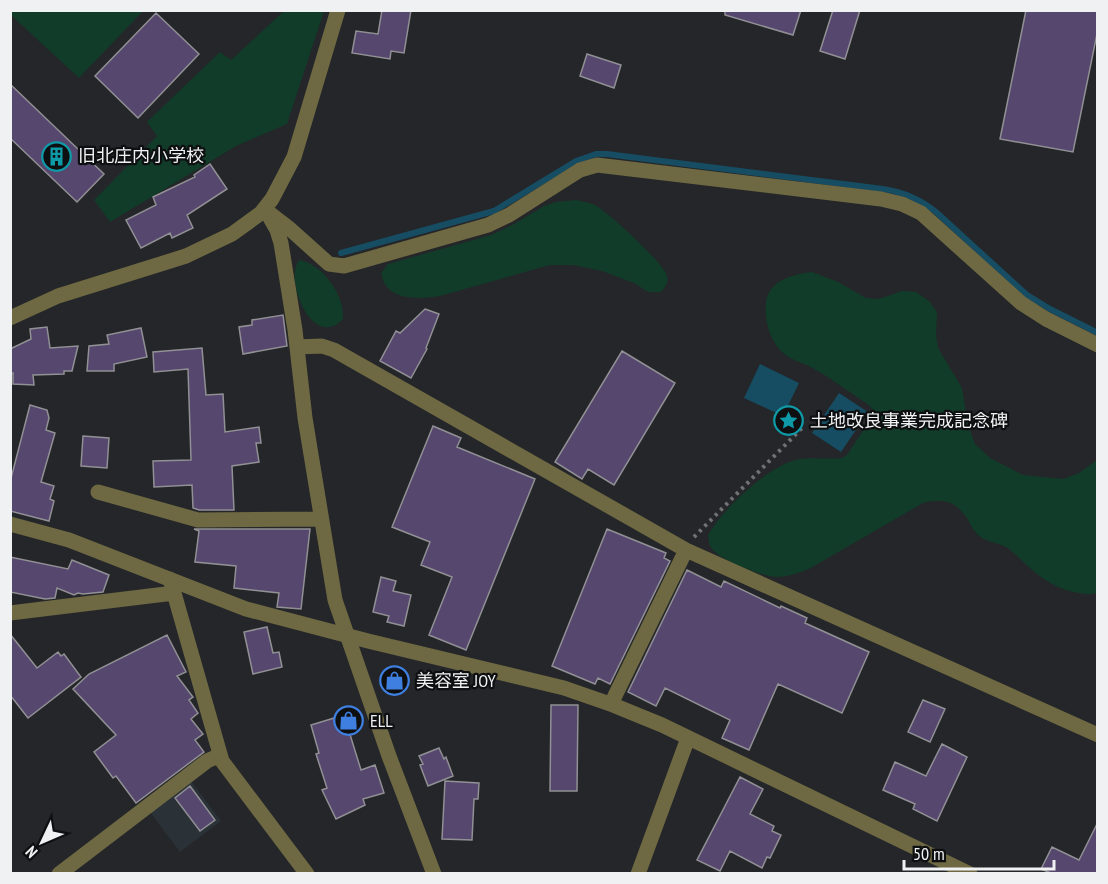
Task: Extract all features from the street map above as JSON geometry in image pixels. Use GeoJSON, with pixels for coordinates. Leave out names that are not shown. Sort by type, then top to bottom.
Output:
{"type":"FeatureCollection","features":[{"type":"Feature","properties":{"kind":"street"},"geometry":{"type":"LineString","coordinates":[[10,318],[58,296],[162,265],[202,250],[247,224],[264,209],[272,199],[294,157],[338,10]]}},
{"type":"Feature","properties":{"kind":"street"},"geometry":{"type":"LineString","coordinates":[[264,209],[290,229],[322,260],[336,267],[488,225],[509,215],[580,170],[597,165],[892,201],[912,208],[930,220],[1021,303],[1046,319],[1098,345]]}},
{"type":"Feature","properties":{"kind":"street"},"geometry":{"type":"LineString","coordinates":[[264,209],[277,230],[281,243],[305,418],[335,600],[346,636],[434,873]]}},
{"type":"Feature","properties":{"kind":"street"},"geometry":{"type":"LineString","coordinates":[[297,347],[309,345],[334,350],[686,550],[1098,735]]}},
{"type":"Feature","properties":{"kind":"street"},"geometry":{"type":"LineString","coordinates":[[98,492],[198,520],[321,519]]}},
{"type":"Feature","properties":{"kind":"street"},"geometry":{"type":"LineString","coordinates":[[10,524],[69,540],[172,586],[246,609],[346,636],[538,681],[610,704],[688,738],[970,873]]}},
{"type":"Feature","properties":{"kind":"street"},"geometry":{"type":"LineString","coordinates":[[610,704],[686,550]]}},
{"type":"Feature","properties":{"kind":"street"},"geometry":{"type":"LineString","coordinates":[[10,613],[172,586]]}},
{"type":"Feature","properties":{"kind":"street"},"geometry":{"type":"LineString","coordinates":[[172,586],[222,760],[307,873]]}},
{"type":"Feature","properties":{"kind":"street"},"geometry":{"type":"LineString","coordinates":[[638,873],[688,738]]}},
{"type":"Feature","properties":{"kind":"street"},"geometry":{"type":"LineString","coordinates":[[59,873],[207,761],[220,755]]}},
{"type":"Feature","properties":{"kind":"path"},"geometry":{"type":"LineString","coordinates":[[686,550],[696,533],[802,428]]}},
{"type":"Feature","properties":{"kind":"shaded area"},"geometry":{"type":"Polygon","coordinates":[[[191,781],[221,821],[180,852],[150,812],[191,781]]]}},
{"type":"Feature","properties":{"kind":"green space"},"geometry":{"type":"Polygon","coordinates":[[[10,11],[143,11],[79,78],[11,15],[10,11]]]}},
{"type":"Feature","properties":{"kind":"green space"},"geometry":{"type":"Polygon","coordinates":[[[284,11],[324,11],[287,124],[236,146],[110,222],[94,200],[157,136],[147,122],[220,52],[231,60],[284,11]]]}},
{"type":"Feature","properties":{"kind":"green space"},"geometry":{"type":"Polygon","coordinates":[[[577,200],[593,204],[602,210],[635,238],[656,260],[667,276],[666,285],[661,292],[648,292],[634,283],[602,271],[573,265],[550,265],[431,297],[413,298],[396,294],[384,282],[381,273],[388,264],[491,235],[544,206],[577,200]]]}},
{"type":"Feature","properties":{"kind":"green space"},"geometry":{"type":"Polygon","coordinates":[[[299,260],[324,274],[336,291],[343,310],[343,319],[332,326],[321,326],[312,320],[304,309],[295,282],[295,270],[299,260]]]}},
{"type":"Feature","properties":{"kind":"green space"},"geometry":{"type":"Polygon","coordinates":[[[812,272],[838,282],[866,298],[879,299],[902,291],[916,292],[929,301],[937,312],[938,348],[962,388],[968,425],[975,444],[990,458],[1023,475],[1063,479],[1079,473],[1097,460],[1097,593],[1076,593],[1047,581],[1006,547],[980,537],[957,507],[942,501],[923,503],[809,569],[789,576],[777,577],[752,571],[733,563],[712,549],[708,535],[734,502],[759,480],[771,471],[795,460],[842,458],[847,455],[873,415],[874,411],[870,406],[823,374],[787,356],[776,345],[769,332],[766,302],[772,288],[777,283],[798,274],[812,272]]]}},
{"type":"Feature","properties":{"kind":"water"},"geometry":{"type":"Polygon","coordinates":[[[760,364],[799,383],[783,416],[744,398],[760,364]]]}},
{"type":"Feature","properties":{"kind":"water"},"geometry":{"type":"Polygon","coordinates":[[[839,393],[868,412],[841,452],[812,433],[839,393]]]}},
{"type":"Feature","properties":{"kind":"building"},"geometry":{"type":"Polygon","coordinates":[[[382,10],[411,10],[404,53],[391,51],[390,59],[352,53],[356,31],[378,34],[382,10]]]}},
{"type":"Feature","properties":{"kind":"building"},"geometry":{"type":"Polygon","coordinates":[[[725,10],[801,10],[793,35],[725,15],[725,10]]]}},
{"type":"Feature","properties":{"kind":"building"},"geometry":{"type":"Polygon","coordinates":[[[833,10],[860,10],[845,59],[820,51],[833,10]]]}},
{"type":"Feature","properties":{"kind":"building"},"geometry":{"type":"Polygon","coordinates":[[[1026,10],[1098,10],[1098,29],[1073,152],[1000,139],[1026,10]]]}},
{"type":"Feature","properties":{"kind":"building"},"geometry":{"type":"Polygon","coordinates":[[[156,13],[199,54],[138,118],[95,76],[156,13]]]}},
{"type":"Feature","properties":{"kind":"building"},"geometry":{"type":"Polygon","coordinates":[[[587,54],[621,65],[614,88],[580,76],[587,54]]]}},
{"type":"Feature","properties":{"kind":"building","name":"旧北庄内小学校"},"geometry":{"type":"Polygon","coordinates":[[[10,84],[104,174],[77,202],[10,138],[10,84]]]}},
{"type":"Feature","properties":{"kind":"building"},"geometry":{"type":"Polygon","coordinates":[[[210,164],[227,189],[187,215],[193,228],[172,238],[170,233],[141,248],[126,220],[156,205],[153,197],[195,177],[194,175],[210,164]]]}},
{"type":"Feature","properties":{"kind":"building"},"geometry":{"type":"Polygon","coordinates":[[[425,309],[439,314],[427,349],[411,378],[380,361],[396,331],[400,333],[425,309]]]}},
{"type":"Feature","properties":{"kind":"building"},"geometry":{"type":"Polygon","coordinates":[[[283,315],[287,346],[243,354],[239,327],[252,325],[252,320],[283,315]]]}},
{"type":"Feature","properties":{"kind":"building"},"geometry":{"type":"Polygon","coordinates":[[[47,327],[50,348],[78,346],[72,371],[64,371],[64,374],[33,375],[34,385],[13,384],[13,373],[10,374],[10,349],[31,339],[30,329],[47,327]]]}},
{"type":"Feature","properties":{"kind":"building"},"geometry":{"type":"Polygon","coordinates":[[[141,328],[147,357],[114,364],[114,371],[87,371],[89,346],[109,344],[107,335],[141,328]]]}},
{"type":"Feature","properties":{"kind":"building"},"geometry":{"type":"Polygon","coordinates":[[[202,348],[206,395],[223,394],[225,432],[259,427],[261,443],[256,443],[259,462],[232,466],[234,510],[193,508],[192,485],[154,487],[153,461],[191,460],[188,369],[154,372],[153,352],[202,348]]]}},
{"type":"Feature","properties":{"kind":"building"},"geometry":{"type":"Polygon","coordinates":[[[622,351],[675,383],[614,485],[588,469],[582,479],[555,462],[622,351]]]}},
{"type":"Feature","properties":{"kind":"building"},"geometry":{"type":"Polygon","coordinates":[[[30,405],[47,410],[49,418],[46,430],[55,433],[41,482],[54,486],[50,499],[54,501],[49,521],[10,511],[10,482],[30,405]]]}},
{"type":"Feature","properties":{"kind":"building"},"geometry":{"type":"Polygon","coordinates":[[[433,426],[461,438],[457,447],[535,479],[466,650],[429,635],[452,577],[421,565],[430,542],[392,527],[433,426]]]}},
{"type":"Feature","properties":{"kind":"building"},"geometry":{"type":"Polygon","coordinates":[[[83,436],[109,438],[107,468],[81,466],[83,436]]]}},
{"type":"Feature","properties":{"kind":"building"},"geometry":{"type":"Polygon","coordinates":[[[194,529],[310,529],[301,609],[277,607],[279,593],[234,588],[236,566],[195,562],[199,531],[194,529]]]}},
{"type":"Feature","properties":{"kind":"building"},"geometry":{"type":"Polygon","coordinates":[[[607,529],[666,553],[664,558],[670,561],[610,684],[598,678],[595,684],[552,666],[607,529]]]}},
{"type":"Feature","properties":{"kind":"building"},"geometry":{"type":"Polygon","coordinates":[[[10,557],[68,569],[72,560],[109,575],[103,592],[74,595],[57,588],[55,598],[45,599],[10,592],[10,557]]]}},
{"type":"Feature","properties":{"kind":"building"},"geometry":{"type":"Polygon","coordinates":[[[687,570],[721,587],[724,581],[780,608],[781,606],[807,618],[805,623],[869,652],[842,713],[778,684],[749,750],[722,738],[730,720],[665,688],[656,706],[628,692],[687,570]]]}},
{"type":"Feature","properties":{"kind":"building"},"geometry":{"type":"Polygon","coordinates":[[[381,577],[396,581],[393,591],[411,595],[404,626],[387,622],[389,616],[373,612],[381,577]]]}},
{"type":"Feature","properties":{"kind":"building"},"geometry":{"type":"Polygon","coordinates":[[[267,627],[273,653],[279,652],[282,667],[253,674],[244,632],[267,627]]]}},
{"type":"Feature","properties":{"kind":"building"},"geometry":{"type":"Polygon","coordinates":[[[10,634],[37,668],[58,652],[61,656],[64,654],[81,677],[28,718],[10,695],[10,634]]]}},
{"type":"Feature","properties":{"kind":"building"},"geometry":{"type":"Polygon","coordinates":[[[167,635],[186,672],[177,676],[193,697],[189,700],[198,713],[191,719],[203,734],[195,740],[204,752],[136,803],[116,776],[113,778],[94,752],[116,735],[73,689],[89,674],[167,635]]]}},
{"type":"Feature","properties":{"kind":"building"},"geometry":{"type":"Polygon","coordinates":[[[923,700],[945,709],[930,742],[908,732],[923,700]]]}},
{"type":"Feature","properties":{"kind":"building"},"geometry":{"type":"Polygon","coordinates":[[[551,705],[578,705],[577,791],[550,791],[551,705]]]}},
{"type":"Feature","properties":{"kind":"building"},"geometry":{"type":"Polygon","coordinates":[[[344,715],[361,770],[375,765],[384,793],[363,799],[365,805],[336,819],[322,790],[327,788],[316,754],[319,753],[311,725],[344,715]]]}},
{"type":"Feature","properties":{"kind":"building"},"geometry":{"type":"Polygon","coordinates":[[[942,744],[967,757],[937,821],[913,809],[915,804],[883,790],[895,762],[926,776],[942,744]]]}},
{"type":"Feature","properties":{"kind":"building"},"geometry":{"type":"Polygon","coordinates":[[[439,748],[444,759],[446,757],[453,776],[428,786],[419,756],[439,748]]]}},
{"type":"Feature","properties":{"kind":"building"},"geometry":{"type":"Polygon","coordinates":[[[740,777],[763,789],[750,814],[774,826],[772,831],[781,835],[770,858],[767,857],[762,868],[730,851],[720,871],[697,860],[740,777]]]}},
{"type":"Feature","properties":{"kind":"building"},"geometry":{"type":"Polygon","coordinates":[[[445,781],[479,783],[478,799],[474,799],[472,840],[442,839],[445,781]]]}},
{"type":"Feature","properties":{"kind":"building"},"geometry":{"type":"Polygon","coordinates":[[[190,786],[215,820],[200,831],[175,798],[190,786]]]}},
{"type":"Feature","properties":{"kind":"building"},"geometry":{"type":"Polygon","coordinates":[[[1098,822],[1098,873],[1051,873],[1041,869],[1052,847],[1079,860],[1098,822]]]}},
{"type":"Feature","properties":{"kind":"waterway"},"geometry":{"type":"LineString","coordinates":[[341,253],[494,211],[576,161],[596,154],[607,154],[883,189],[904,194],[924,203],[936,212],[1027,295],[1098,333]]}},
{"type":"Feature","properties":{"kind":"place","name":"旧北庄内小学校"},"geometry":{"type":"Point","coordinates":[57,156]}},
{"type":"Feature","properties":{"kind":"place","name":"土地改良事業完成記念碑"},"geometry":{"type":"Point","coordinates":[789,421]}},
{"type":"Feature","properties":{"kind":"place","name":"美容室 JOY"},"geometry":{"type":"Point","coordinates":[395,681]}},
{"type":"Feature","properties":{"kind":"place","name":"ELL"},"geometry":{"type":"Point","coordinates":[349,721]}}]}
